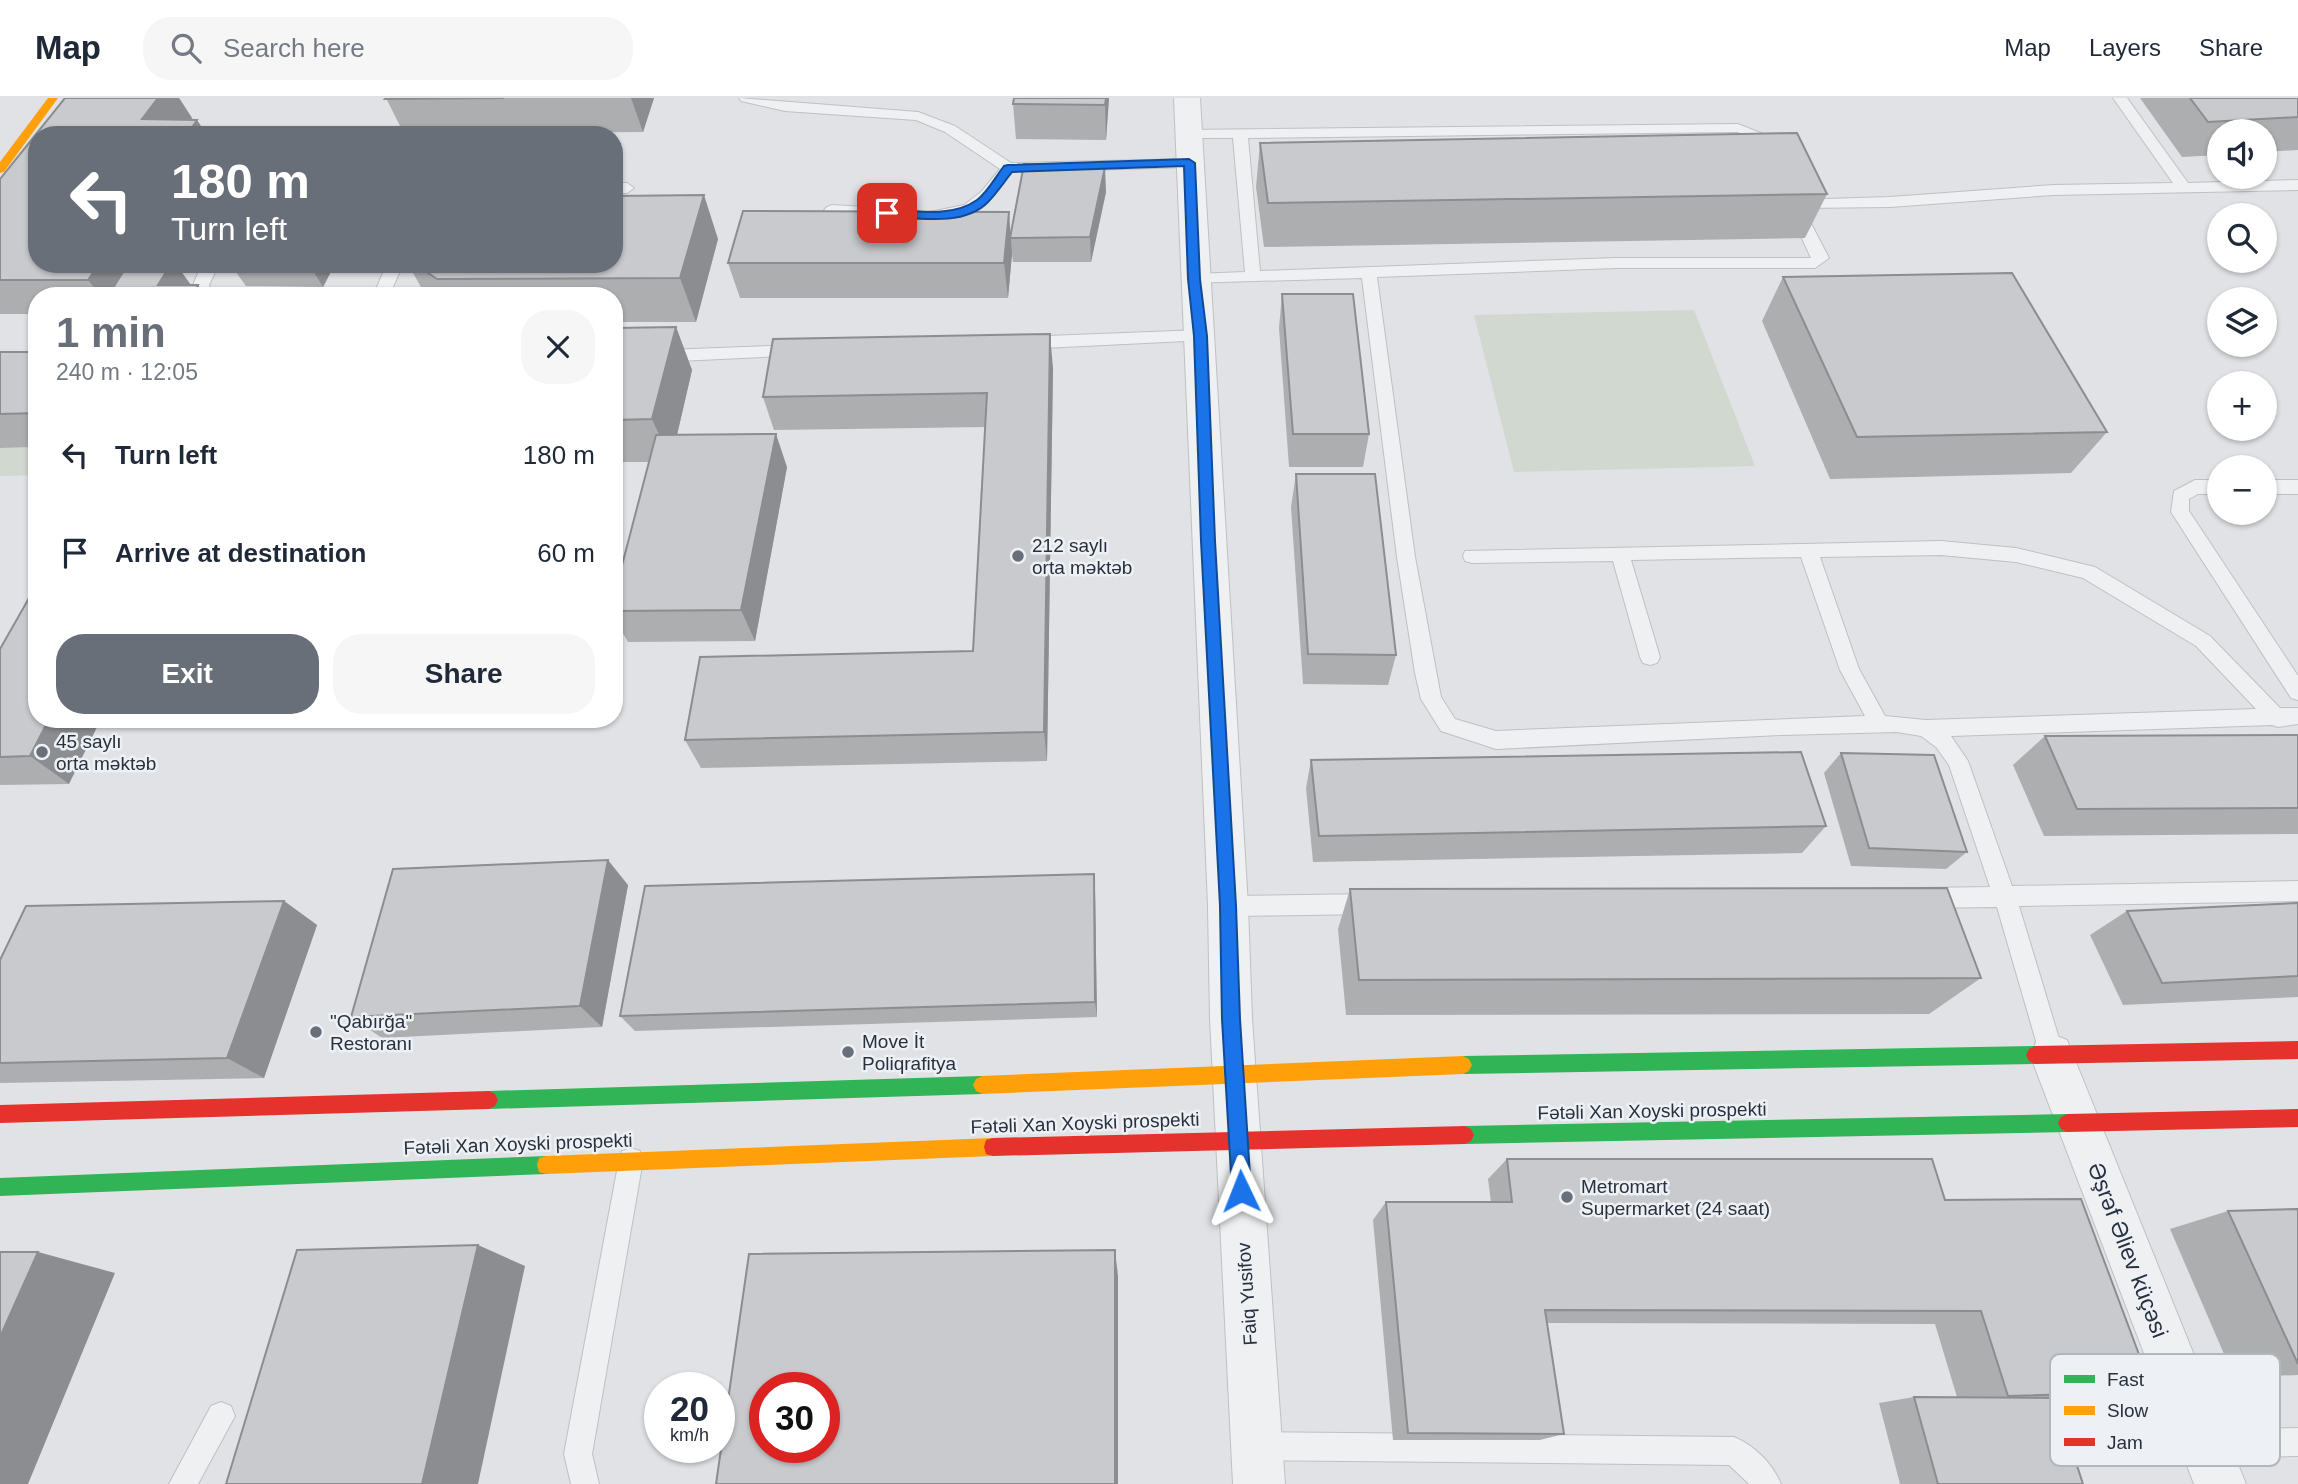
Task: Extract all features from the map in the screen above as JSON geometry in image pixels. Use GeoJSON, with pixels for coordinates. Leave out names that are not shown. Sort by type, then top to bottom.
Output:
{"type":"FeatureCollection","features":[{"type":"Feature","properties":{"kind":"main road"},"geometry":{"type":"LineString","coordinates":[[32,126],[53,98]]}},
{"type":"Feature","properties":{"kind":"main road"},"geometry":{"type":"LineString","coordinates":[[0,170],[28,132]]}},
{"type":"Feature","properties":{"kind":"main road"},"geometry":{"type":"LineString","coordinates":[[0,1114],[1234,1075],[1339,1067],[2298,1050]]}},
{"type":"Feature","properties":{"kind":"main road","name":"Fətəli Xan Xoyski prospekti"},"geometry":{"type":"LineString","coordinates":[[0,1187],[631,1160],[1240,1139],[2298,1118]]}},
{"type":"Feature","properties":{"kind":"street","name":"Faiq Yusifov"},"geometry":{"type":"LineString","coordinates":[[1187,98],[1194,279],[1201,336],[1208,541],[1228,906],[1234,1075],[1258,1465]]}},
{"type":"Feature","properties":{"kind":"street","name":"Əşrəf Əliev küçəsi"},"geometry":{"type":"LineString","coordinates":[[2052,1055],[2169,1354]]}},
{"type":"Feature","properties":{"kind":"lane"},"geometry":{"type":"LineString","coordinates":[[746,98],[785,107],[918,116],[950,129],[1008,168],[1189,149],[1240,134],[1738,128],[1752,131],[1762,139],[1778,171]]}},
{"type":"Feature","properties":{"kind":"lane"},"geometry":{"type":"LineString","coordinates":[[2120,98],[2183,186]]}},
{"type":"Feature","properties":{"kind":"lane"},"geometry":{"type":"LineString","coordinates":[[1240,134],[1253,277]]}},
{"type":"Feature","properties":{"kind":"lane"},"geometry":{"type":"LineString","coordinates":[[832,210],[941,215],[962,212],[982,202],[1008,168]]}},
{"type":"Feature","properties":{"kind":"lane"},"geometry":{"type":"LineString","coordinates":[[1194,279],[1616,263],[1815,263],[1821,258],[1791,198],[1890,202],[2053,190],[2298,185]]}},
{"type":"Feature","properties":{"kind":"lane"},"geometry":{"type":"LineString","coordinates":[[1368,273],[1404,543],[1425,673],[1431,699],[1448,725],[1496,740],[1781,727],[1912,724],[1926,728],[2288,718]]}},
{"type":"Feature","properties":{"kind":"lane"},"geometry":{"type":"LineString","coordinates":[[1005,343],[1201,336]]}},
{"type":"Feature","properties":{"kind":"lane"},"geometry":{"type":"LineString","coordinates":[[623,358],[810,351]]}},
{"type":"Feature","properties":{"kind":"lane"},"geometry":{"type":"LineString","coordinates":[[2207,486],[2195,486],[2180,496],[2180,512],[2298,692]]}},
{"type":"Feature","properties":{"kind":"lane"},"geometry":{"type":"LineString","coordinates":[[2277,487],[2298,487]]}},
{"type":"Feature","properties":{"kind":"lane"},"geometry":{"type":"LineString","coordinates":[[1472,556],[1941,548],[2016,555],[2088,572],[2203,640],[2288,718]]}},
{"type":"Feature","properties":{"kind":"lane"},"geometry":{"type":"LineString","coordinates":[[1808,550],[1850,670],[1880,725]]}},
{"type":"Feature","properties":{"kind":"lane"},"geometry":{"type":"LineString","coordinates":[[1620,554],[1650,657]]}},
{"type":"Feature","properties":{"kind":"lane"},"geometry":{"type":"LineString","coordinates":[[1926,728],[1943,741],[1958,761],[2005,897],[2052,1055]]}},
{"type":"Feature","properties":{"kind":"lane"},"geometry":{"type":"LineString","coordinates":[[1908,898],[2298,891]]}},
{"type":"Feature","properties":{"kind":"lane"},"geometry":{"type":"LineString","coordinates":[[1228,906],[1394,904]]}},
{"type":"Feature","properties":{"kind":"lane"},"geometry":{"type":"LineString","coordinates":[[585,1484],[578,1454],[631,1160]]}},
{"type":"Feature","properties":{"kind":"lane"},"geometry":{"type":"LineString","coordinates":[[183,1484],[221,1416]]}},
{"type":"Feature","properties":{"kind":"lane"},"geometry":{"type":"LineString","coordinates":[[2280,1447],[2298,1442]]}},
{"type":"Feature","properties":{"kind":"lane"},"geometry":{"type":"LineString","coordinates":[[1258,1465],[1734,1451],[1751,1464],[1767,1484]]}},
{"type":"Feature","properties":{"kind":"shaded area"},"geometry":{"type":"Polygon","coordinates":[[[1694,310],[1755,466],[1514,472],[1474,315],[1694,310]]]}},
{"type":"Feature","properties":{"kind":"shaded area"},"geometry":{"type":"Polygon","coordinates":[[[28,447],[28,475],[0,476],[0,448],[28,447]]]}},
{"type":"Feature","properties":{"kind":"building"},"geometry":{"type":"Polygon","coordinates":[[[65,98],[158,98],[142,119],[197,120],[193,126],[43,126],[65,98]]]}},
{"type":"Feature","properties":{"kind":"building"},"geometry":{"type":"Polygon","coordinates":[[[386,98],[504,98],[385,99],[386,98]]]}},
{"type":"Feature","properties":{"kind":"building"},"geometry":{"type":"Polygon","coordinates":[[[1014,98],[1106,98],[1105,105],[1013,104],[1014,98]]]}},
{"type":"Feature","properties":{"kind":"building"},"geometry":{"type":"Polygon","coordinates":[[[2190,98],[2298,98],[2298,117],[2207,121],[2190,98]]]}},
{"type":"Feature","properties":{"kind":"building"},"geometry":{"type":"Polygon","coordinates":[[[1797,133],[1827,194],[1268,203],[1260,143],[1797,133]]]}},
{"type":"Feature","properties":{"kind":"building"},"geometry":{"type":"Polygon","coordinates":[[[28,144],[28,273],[93,273],[88,280],[0,280],[0,179],[28,144]]]}},
{"type":"Feature","properties":{"kind":"building"},"geometry":{"type":"Polygon","coordinates":[[[1024,164],[1105,167],[1090,237],[1010,238],[1024,164]]]}},
{"type":"Feature","properties":{"kind":"building"},"geometry":{"type":"Polygon","coordinates":[[[704,195],[680,278],[437,279],[428,273],[623,273],[623,196],[704,195]]]}},
{"type":"Feature","properties":{"kind":"building"},"geometry":{"type":"Polygon","coordinates":[[[743,211],[1009,212],[1004,263],[728,263],[743,211]]]}},
{"type":"Feature","properties":{"kind":"building"},"geometry":{"type":"Polygon","coordinates":[[[122,273],[165,273],[158,285],[198,285],[197,287],[114,287],[122,273]]]}},
{"type":"Feature","properties":{"kind":"building"},"geometry":{"type":"Polygon","coordinates":[[[2012,273],[2107,432],[1857,437],[1783,277],[2012,273]]]}},
{"type":"Feature","properties":{"kind":"building"},"geometry":{"type":"Polygon","coordinates":[[[1282,294],[1353,294],[1369,434],[1293,434],[1282,294]]]}},
{"type":"Feature","properties":{"kind":"building"},"geometry":{"type":"Polygon","coordinates":[[[676,327],[652,419],[623,420],[623,328],[676,327]]]}},
{"type":"Feature","properties":{"kind":"building","name":"212 saylı orta məktəb"},"geometry":{"type":"Polygon","coordinates":[[[1050,334],[1044,732],[685,740],[700,657],[973,651],[987,393],[763,397],[773,339],[1050,334]]]}},
{"type":"Feature","properties":{"kind":"building"},"geometry":{"type":"Polygon","coordinates":[[[0,352],[28,352],[28,413],[0,414],[0,352]]]}},
{"type":"Feature","properties":{"kind":"building"},"geometry":{"type":"Polygon","coordinates":[[[776,434],[741,610],[623,611],[623,562],[656,435],[776,434]]]}},
{"type":"Feature","properties":{"kind":"building"},"geometry":{"type":"Polygon","coordinates":[[[1296,474],[1375,474],[1396,655],[1308,654],[1296,474]]]}},
{"type":"Feature","properties":{"kind":"building"},"geometry":{"type":"Polygon","coordinates":[[[28,600],[28,728],[44,728],[30,756],[0,757],[0,649],[28,600]]]}},
{"type":"Feature","properties":{"kind":"building"},"geometry":{"type":"Polygon","coordinates":[[[2298,735],[2298,808],[2077,809],[2045,736],[2298,735]]]}},
{"type":"Feature","properties":{"kind":"building"},"geometry":{"type":"Polygon","coordinates":[[[1801,752],[1826,826],[1319,836],[1311,760],[1801,752]]]}},
{"type":"Feature","properties":{"kind":"building"},"geometry":{"type":"Polygon","coordinates":[[[1841,753],[1934,755],[1967,852],[1869,848],[1841,753]]]}},
{"type":"Feature","properties":{"kind":"building"},"geometry":{"type":"Polygon","coordinates":[[[608,860],[580,1006],[351,1017],[393,869],[608,860]]]}},
{"type":"Feature","properties":{"kind":"building"},"geometry":{"type":"Polygon","coordinates":[[[1094,874],[1095,1002],[620,1016],[645,886],[1094,874]]]}},
{"type":"Feature","properties":{"kind":"building"},"geometry":{"type":"Polygon","coordinates":[[[1947,888],[1981,978],[1359,980],[1350,889],[1947,888]]]}},
{"type":"Feature","properties":{"kind":"building"},"geometry":{"type":"Polygon","coordinates":[[[284,901],[227,1058],[0,1063],[0,960],[26,906],[284,901]]]}},
{"type":"Feature","properties":{"kind":"building"},"geometry":{"type":"Polygon","coordinates":[[[2298,903],[2298,976],[2162,983],[2127,911],[2298,903]]]}},
{"type":"Feature","properties":{"kind":"building"},"geometry":{"type":"Polygon","coordinates":[[[1507,1159],[1932,1159],[1945,1200],[2081,1199],[2139,1354],[2050,1354],[2050,1395],[2008,1396],[1981,1311],[1545,1310],[1564,1434],[1408,1433],[1386,1202],[1512,1202],[1507,1159]]]}},
{"type":"Feature","properties":{"kind":"building"},"geometry":{"type":"Polygon","coordinates":[[[2298,1209],[2298,1364],[2228,1211],[2298,1209]]]}},
{"type":"Feature","properties":{"kind":"building"},"geometry":{"type":"Polygon","coordinates":[[[478,1245],[422,1484],[226,1484],[297,1250],[478,1245]]]}},
{"type":"Feature","properties":{"kind":"building"},"geometry":{"type":"Polygon","coordinates":[[[1115,1250],[1115,1484],[716,1484],[719,1463],[735,1463],[735,1372],[732,1372],[749,1254],[1115,1250]]]}},
{"type":"Feature","properties":{"kind":"building"},"geometry":{"type":"Polygon","coordinates":[[[0,1252],[38,1252],[0,1337],[0,1252]]]}},
{"type":"Feature","properties":{"kind":"building"},"geometry":{"type":"Polygon","coordinates":[[[1914,1397],[2050,1398],[2050,1466],[2077,1466],[2083,1484],[1938,1484],[1914,1397]]]}},
{"type":"Feature","properties":{"kind":"traffic: fast"},"geometry":{"type":"LineString","coordinates":[[1463,1065],[2035,1055]]}},
{"type":"Feature","properties":{"kind":"traffic: fast"},"geometry":{"type":"LineString","coordinates":[[489,1100],[982,1085]]}},
{"type":"Feature","properties":{"kind":"traffic: fast"},"geometry":{"type":"LineString","coordinates":[[1465,1135],[2067,1123]]}},
{"type":"Feature","properties":{"kind":"traffic: fast"},"geometry":{"type":"LineString","coordinates":[[0,1187],[546,1165]]}},
{"type":"Feature","properties":{"kind":"traffic: slow"},"geometry":{"type":"LineString","coordinates":[[32,126],[53,98]]}},
{"type":"Feature","properties":{"kind":"traffic: slow"},"geometry":{"type":"LineString","coordinates":[[0,170],[28,132]]}},
{"type":"Feature","properties":{"kind":"traffic: slow"},"geometry":{"type":"LineString","coordinates":[[982,1085],[1463,1065]]}},
{"type":"Feature","properties":{"kind":"traffic: slow"},"geometry":{"type":"LineString","coordinates":[[546,1165],[993,1147]]}},
{"type":"Feature","properties":{"kind":"traffic: jam"},"geometry":{"type":"LineString","coordinates":[[2035,1055],[2298,1050]]}},
{"type":"Feature","properties":{"kind":"traffic: jam"},"geometry":{"type":"LineString","coordinates":[[0,1114],[489,1100]]}},
{"type":"Feature","properties":{"kind":"traffic: jam"},"geometry":{"type":"LineString","coordinates":[[2067,1123],[2298,1118]]}},
{"type":"Feature","properties":{"kind":"traffic: jam"},"geometry":{"type":"LineString","coordinates":[[993,1147],[1465,1135]]}},
{"type":"Feature","properties":{"kind":"place","name":"212 saylı orta məktəb"},"geometry":{"type":"Point","coordinates":[1018,556]}},
{"type":"Feature","properties":{"kind":"place","name":"45 saylı orta məktəb"},"geometry":{"type":"Point","coordinates":[42,752]}},
{"type":"Feature","properties":{"kind":"place","name":"\"Qabırğa\" Restoranı"},"geometry":{"type":"Point","coordinates":[316,1032]}},
{"type":"Feature","properties":{"kind":"place","name":"Move İt Poliqrafitya"},"geometry":{"type":"Point","coordinates":[848,1052]}},
{"type":"Feature","properties":{"kind":"place","name":"Metromart Supermarket (24 saat)"},"geometry":{"type":"Point","coordinates":[1567,1197]}},
{"type":"Feature","properties":{"kind":"route"},"geometry":{"type":"LineString","coordinates":[[887,213],[941,215],[962,212],[982,202],[1008,168],[1189,163],[1194,279],[1201,336],[1208,541],[1241,1191]]}}]}
